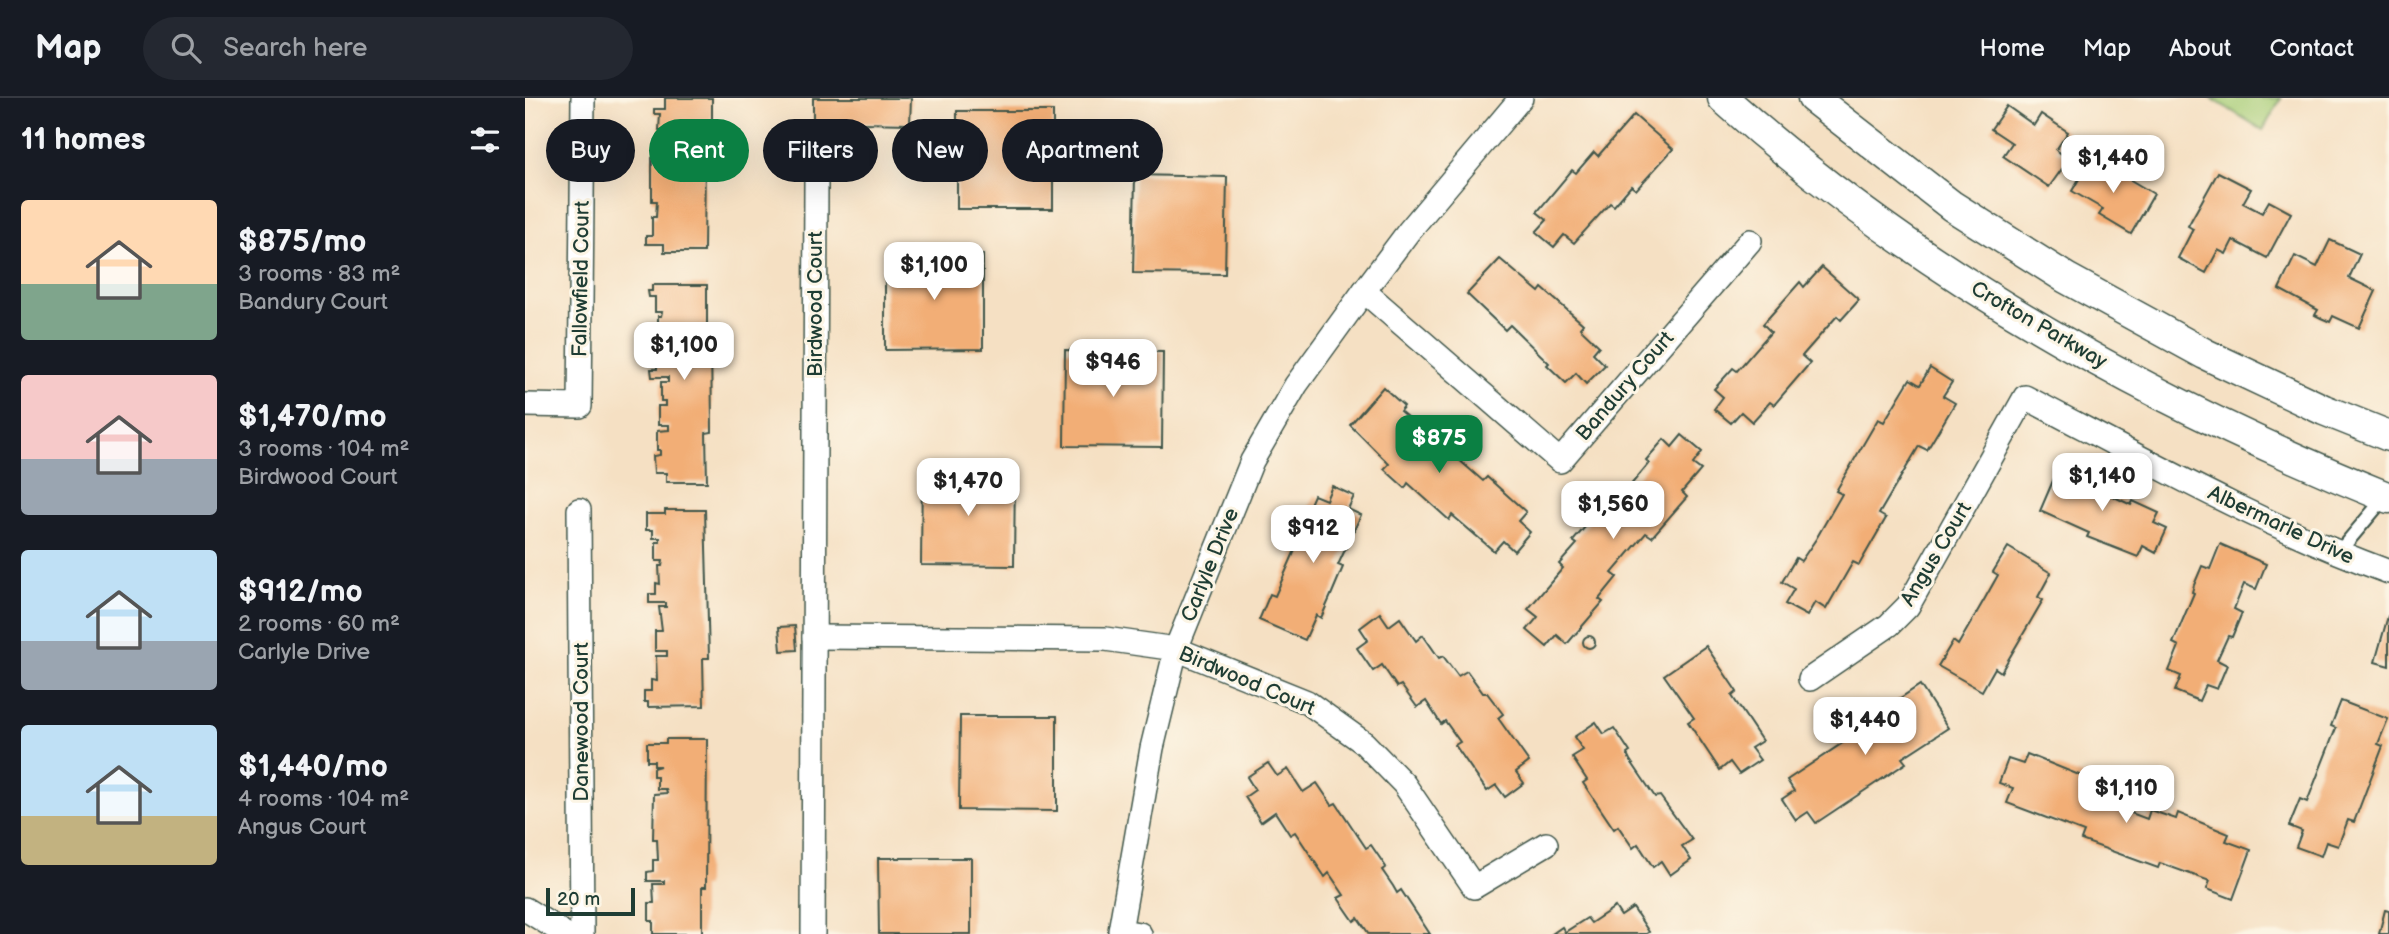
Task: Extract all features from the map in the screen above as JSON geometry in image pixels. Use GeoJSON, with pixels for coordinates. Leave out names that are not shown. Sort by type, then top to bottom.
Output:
{"type":"FeatureCollection","features":[{"type":"Feature","properties":{"kind":"street","name":"Fallowfield Court"},"geometry":{"type":"LineString","coordinates":[[525,405],[580,406],[583,98]]}},
{"type":"Feature","properties":{"kind":"street","name":"Carlyle Drive"},"geometry":{"type":"LineString","coordinates":[[1140,934],[1121,930],[1152,748],[1176,649],[1252,461],[1296,385],[1364,291],[1409,231],[1521,98]]}},
{"type":"Feature","properties":{"kind":"street","name":"Crofton Parkway"},"geometry":{"type":"LineString","coordinates":[[1723,98],[1820,178],[1920,253],[2037,328],[2180,405],[2301,463],[2387,497]]}},
{"type":"Feature","properties":{"kind":"street"},"geometry":{"type":"LineString","coordinates":[[1813,98],[1952,206],[2066,278],[2206,354],[2324,410],[2389,436]]}},
{"type":"Feature","properties":{"kind":"street","name":"Birdwood Court"},"geometry":{"type":"LineString","coordinates":[[813,934],[816,182]]}},
{"type":"Feature","properties":{"kind":"street","name":"Bandury Court"},"geometry":{"type":"LineString","coordinates":[[1364,291],[1560,461],[1750,241]]}},
{"type":"Feature","properties":{"kind":"street","name":"Albermarle Drive"},"geometry":{"type":"LineString","coordinates":[[2025,397],[2227,500],[2338,553],[2389,572]]}},
{"type":"Feature","properties":{"kind":"street","name":"Angus Court"},"geometry":{"type":"LineString","coordinates":[[1810,678],[1889,625],[1908,606],[2025,397]]}},
{"type":"Feature","properties":{"kind":"street","name":"Danewood Court"},"geometry":{"type":"LineString","coordinates":[[579,510],[582,934]]}},
{"type":"Feature","properties":{"kind":"street","name":"Birdwood Court"},"geometry":{"type":"LineString","coordinates":[[814,637],[1105,639],[1176,649],[1307,702],[1364,743],[1403,784],[1474,887],[1546,844]]}},
{"type":"Feature","properties":{"kind":"street"},"geometry":{"type":"LineString","coordinates":[[525,909],[557,932]]}},
{"type":"Feature","properties":{"kind":"lane"},"geometry":{"type":"LineString","coordinates":[[2338,553],[2387,497]]}},
{"type":"Feature","properties":{"kind":"green space"},"geometry":{"type":"Polygon","coordinates":[[[2211,98],[2281,98],[2263,130],[2211,98]]]}},
{"type":"Feature","properties":{"kind":"building"},"geometry":{"type":"Polygon","coordinates":[[[665,98],[712,98],[712,119],[660,119],[660,114],[654,114],[654,109],[665,109],[665,98]]]}},
{"type":"Feature","properties":{"kind":"building"},"geometry":{"type":"Polygon","coordinates":[[[813,98],[911,98],[910,119],[892,119],[892,124],[878,123],[878,119],[813,119],[813,98]]]}},
{"type":"Feature","properties":{"kind":"building"},"geometry":{"type":"Polygon","coordinates":[[[2007,106],[2034,125],[2041,114],[2068,132],[2056,150],[2069,159],[2049,187],[2003,156],[2012,143],[1991,129],[2007,106]]]}},
{"type":"Feature","properties":{"kind":"building"},"geometry":{"type":"Polygon","coordinates":[[[957,111],[1053,111],[1053,119],[1002,119],[1002,182],[1053,182],[1053,209],[957,209],[957,182],[988,182],[988,119],[957,119],[957,111]]]}},
{"type":"Feature","properties":{"kind":"building"},"geometry":{"type":"Polygon","coordinates":[[[1634,115],[1673,149],[1636,190],[1631,186],[1614,206],[1610,203],[1574,243],[1564,235],[1554,247],[1536,232],[1547,220],[1537,212],[1572,170],[1576,173],[1594,152],[1598,156],[1634,115]]]}},
{"type":"Feature","properties":{"kind":"building"},"geometry":{"type":"Polygon","coordinates":[[[2092,157],[2154,194],[2131,234],[2099,215],[2103,209],[2072,191],[2092,157]]]}},
{"type":"Feature","properties":{"kind":"building"},"geometry":{"type":"Polygon","coordinates":[[[2218,172],[2251,189],[2243,203],[2262,213],[2269,201],[2291,213],[2267,258],[2233,240],[2226,254],[2218,250],[2206,273],[2178,258],[2193,229],[2188,226],[2218,172]]]}},
{"type":"Feature","properties":{"kind":"building"},"geometry":{"type":"Polygon","coordinates":[[[1163,176],[1227,177],[1225,274],[1133,273],[1135,182],[1163,182],[1163,176]]]}},
{"type":"Feature","properties":{"kind":"building"},"geometry":{"type":"Polygon","coordinates":[[[652,182],[705,182],[704,252],[664,252],[664,244],[646,244],[646,236],[652,236],[652,217],[656,217],[657,201],[652,201],[652,182]]]}},
{"type":"Feature","properties":{"kind":"building"},"geometry":{"type":"Polygon","coordinates":[[[2330,240],[2360,254],[2349,278],[2376,291],[2359,328],[2333,316],[2330,322],[2321,318],[2315,315],[2318,310],[2279,289],[2295,256],[2317,267],[2330,240]]]}},
{"type":"Feature","properties":{"kind":"building"},"geometry":{"type":"Polygon","coordinates":[[[885,255],[983,255],[983,349],[885,350],[885,255]]]}},
{"type":"Feature","properties":{"kind":"building"},"geometry":{"type":"Polygon","coordinates":[[[1500,259],[1539,292],[1542,288],[1583,324],[1580,328],[1599,346],[1593,353],[1605,365],[1586,384],[1576,373],[1566,383],[1510,325],[1505,330],[1467,294],[1500,259]]]}},
{"type":"Feature","properties":{"kind":"building"},"geometry":{"type":"Polygon","coordinates":[[[1822,267],[1859,300],[1841,320],[1837,316],[1802,356],[1810,363],[1774,405],[1770,402],[1752,422],[1741,412],[1731,423],[1714,409],[1723,397],[1714,389],[1733,368],[1737,371],[1771,332],[1763,324],[1800,282],[1804,287],[1822,267]]]}},
{"type":"Feature","properties":{"kind":"building"},"geometry":{"type":"Polygon","coordinates":[[[652,285],[707,285],[707,335],[711,335],[712,432],[706,433],[707,482],[666,482],[666,473],[654,473],[653,456],[660,455],[660,450],[657,450],[657,431],[669,430],[669,425],[658,425],[658,406],[665,406],[665,401],[661,401],[661,382],[668,382],[668,377],[652,377],[651,369],[657,369],[657,358],[663,358],[663,340],[666,340],[665,335],[658,335],[658,316],[661,316],[662,312],[655,312],[655,297],[649,297],[648,291],[652,291],[652,285]]]}},
{"type":"Feature","properties":{"kind":"building"},"geometry":{"type":"Polygon","coordinates":[[[1065,350],[1163,352],[1162,447],[1064,446],[1065,350]]]}},
{"type":"Feature","properties":{"kind":"building"},"geometry":{"type":"Polygon","coordinates":[[[1930,368],[1952,382],[1943,396],[1955,403],[1927,450],[1919,446],[1879,514],[1886,518],[1859,565],[1853,562],[1826,609],[1815,602],[1807,616],[1785,604],[1794,589],[1782,582],[1796,558],[1801,561],[1816,539],[1842,494],[1836,491],[1878,419],[1884,422],[1910,379],[1920,385],[1930,368]]]}},
{"type":"Feature","properties":{"kind":"building"},"geometry":{"type":"Polygon","coordinates":[[[1383,387],[1404,406],[1400,411],[1421,429],[1419,431],[1426,438],[1438,448],[1441,444],[1483,481],[1487,477],[1526,512],[1518,521],[1530,532],[1514,551],[1503,541],[1494,551],[1452,515],[1449,520],[1408,483],[1405,488],[1384,469],[1389,464],[1350,425],[1383,387]]]}},
{"type":"Feature","properties":{"kind":"building"},"geometry":{"type":"Polygon","coordinates":[[[1682,435],[1702,452],[1693,464],[1701,470],[1682,492],[1687,497],[1652,537],[1646,533],[1612,573],[1617,577],[1599,599],[1603,602],[1567,644],[1557,635],[1547,647],[1527,630],[1538,617],[1528,609],[1563,568],[1559,564],[1577,544],[1573,541],[1609,499],[1615,504],[1649,463],[1646,460],[1664,439],[1672,447],[1682,435]]]}},
{"type":"Feature","properties":{"kind":"building"},"geometry":{"type":"Polygon","coordinates":[[[2061,462],[2068,466],[2067,468],[2111,488],[2108,494],[2131,505],[2133,501],[2159,513],[2154,523],[2167,529],[2156,553],[2143,546],[2138,557],[2087,537],[2089,533],[2040,511],[2061,462]]]}},
{"type":"Feature","properties":{"kind":"building"},"geometry":{"type":"Polygon","coordinates":[[[922,470],[1015,471],[1014,566],[921,565],[922,470]]]}},
{"type":"Feature","properties":{"kind":"building"},"geometry":{"type":"Polygon","coordinates":[[[1332,486],[1354,496],[1348,509],[1361,515],[1338,565],[1343,567],[1321,618],[1316,615],[1305,640],[1259,620],[1270,594],[1275,596],[1296,548],[1292,545],[1314,495],[1326,500],[1332,486]]]}},
{"type":"Feature","properties":{"kind":"building"},"geometry":{"type":"Polygon","coordinates":[[[665,510],[705,510],[709,658],[703,658],[704,706],[648,707],[648,702],[644,702],[644,691],[651,691],[651,680],[657,681],[656,656],[667,656],[667,651],[655,651],[655,631],[662,631],[659,607],[666,607],[666,603],[649,603],[649,594],[656,594],[656,583],[660,584],[659,566],[662,566],[663,561],[656,561],[656,542],[660,542],[660,538],[653,538],[653,530],[646,530],[646,514],[665,514],[665,510]]]}},
{"type":"Feature","properties":{"kind":"building"},"geometry":{"type":"Polygon","coordinates":[[[2220,544],[2266,564],[2256,589],[2244,584],[2234,609],[2242,613],[2232,637],[2228,636],[2217,660],[2227,665],[2217,689],[2206,685],[2199,701],[2175,691],[2181,676],[2169,671],[2179,646],[2173,643],[2194,593],[2194,585],[2202,566],[2210,569],[2220,544]]]}},
{"type":"Feature","properties":{"kind":"building"},"geometry":{"type":"Polygon","coordinates":[[[2008,547],[2051,573],[2038,597],[2043,600],[2001,672],[1995,668],[1982,691],[1938,666],[1953,641],[1958,645],[1998,575],[1993,572],[2008,547]]]}},
{"type":"Feature","properties":{"kind":"building"},"geometry":{"type":"Polygon","coordinates":[[[1380,613],[1389,626],[1400,618],[1416,641],[1423,635],[1439,658],[1443,656],[1458,676],[1467,671],[1483,693],[1487,693],[1503,714],[1498,718],[1529,762],[1516,772],[1524,783],[1505,797],[1496,785],[1487,791],[1455,745],[1460,742],[1445,721],[1441,724],[1426,701],[1417,707],[1401,685],[1397,687],[1382,665],[1373,671],[1357,648],[1368,640],[1360,628],[1380,613]]]}},
{"type":"Feature","properties":{"kind":"building"},"geometry":{"type":"Polygon","coordinates":[[[2389,616],[2389,666],[2375,662],[2389,616]]]}},
{"type":"Feature","properties":{"kind":"building"},"geometry":{"type":"Polygon","coordinates":[[[795,626],[797,650],[781,651],[779,627],[795,626]]]}},
{"type":"Feature","properties":{"kind":"building"},"geometry":{"type":"Polygon","coordinates":[[[1584,637],[1594,637],[1594,647],[1584,647],[1584,637]]]}},
{"type":"Feature","properties":{"kind":"building"},"geometry":{"type":"Polygon","coordinates":[[[1706,646],[1737,692],[1732,696],[1762,741],[1751,748],[1760,760],[1739,774],[1730,762],[1720,770],[1688,722],[1694,718],[1664,675],[1706,646]]]}},
{"type":"Feature","properties":{"kind":"building"},"geometry":{"type":"Polygon","coordinates":[[[1920,685],[1948,728],[1902,758],[1906,763],[1816,823],[1808,812],[1796,820],[1782,799],[1794,791],[1787,780],[1877,720],[1875,715],[1920,685]]]}},
{"type":"Feature","properties":{"kind":"building"},"geometry":{"type":"Polygon","coordinates":[[[2341,701],[2388,719],[2378,744],[2383,746],[2354,822],[2348,820],[2338,846],[2326,842],[2321,856],[2296,847],[2302,831],[2289,826],[2300,799],[2307,802],[2336,728],[2331,726],[2341,701]]]}},
{"type":"Feature","properties":{"kind":"building"},"geometry":{"type":"Polygon","coordinates":[[[960,716],[1057,716],[1057,811],[959,810],[960,716]]]}},
{"type":"Feature","properties":{"kind":"building"},"geometry":{"type":"Polygon","coordinates":[[[1596,722],[1604,734],[1614,728],[1630,752],[1627,754],[1630,760],[1655,797],[1660,796],[1692,840],[1682,846],[1691,860],[1670,875],[1661,861],[1653,867],[1638,844],[1633,848],[1618,826],[1614,829],[1583,783],[1587,780],[1572,757],[1583,750],[1574,737],[1596,722]]]}},
{"type":"Feature","properties":{"kind":"building"},"geometry":{"type":"Polygon","coordinates":[[[666,739],[707,739],[706,887],[702,887],[702,934],[653,934],[653,921],[649,921],[649,903],[654,903],[653,884],[664,884],[664,881],[647,881],[647,872],[653,871],[653,860],[658,860],[657,839],[653,839],[654,794],[667,793],[666,789],[657,789],[657,776],[653,776],[653,768],[660,766],[654,766],[654,761],[647,761],[647,743],[666,743],[666,739]]]}},
{"type":"Feature","properties":{"kind":"building"},"geometry":{"type":"Polygon","coordinates":[[[2027,754],[2104,785],[2100,792],[2126,802],[2123,810],[2147,819],[2150,810],[2176,819],[2178,813],[2229,834],[2226,841],[2251,850],[2233,899],[2207,889],[2210,881],[2160,863],[2158,868],[2081,840],[2084,832],[2007,803],[2013,788],[1999,783],[2008,759],[2023,764],[2027,754]]]}},
{"type":"Feature","properties":{"kind":"building"},"geometry":{"type":"Polygon","coordinates":[[[1268,763],[1277,776],[1288,769],[1303,792],[1317,783],[1332,805],[1336,803],[1366,848],[1371,845],[1386,867],[1382,870],[1397,893],[1401,890],[1430,934],[1369,934],[1358,918],[1354,921],[1338,898],[1344,895],[1329,873],[1325,877],[1295,832],[1290,835],[1275,812],[1261,822],[1245,797],[1255,790],[1247,777],[1268,763]]]}},
{"type":"Feature","properties":{"kind":"building"},"geometry":{"type":"Polygon","coordinates":[[[878,858],[971,858],[971,934],[879,934],[878,858]]]}},
{"type":"Feature","properties":{"kind":"building"},"geometry":{"type":"Polygon","coordinates":[[[1615,907],[1621,916],[1633,908],[1649,932],[1552,934],[1562,927],[1565,932],[1587,918],[1591,923],[1615,907]]]}},
{"type":"Feature","properties":{"kind":"building"},"geometry":{"type":"Polygon","coordinates":[[[2385,910],[2389,911],[2389,934],[2379,934],[2385,910]]]}}]}
